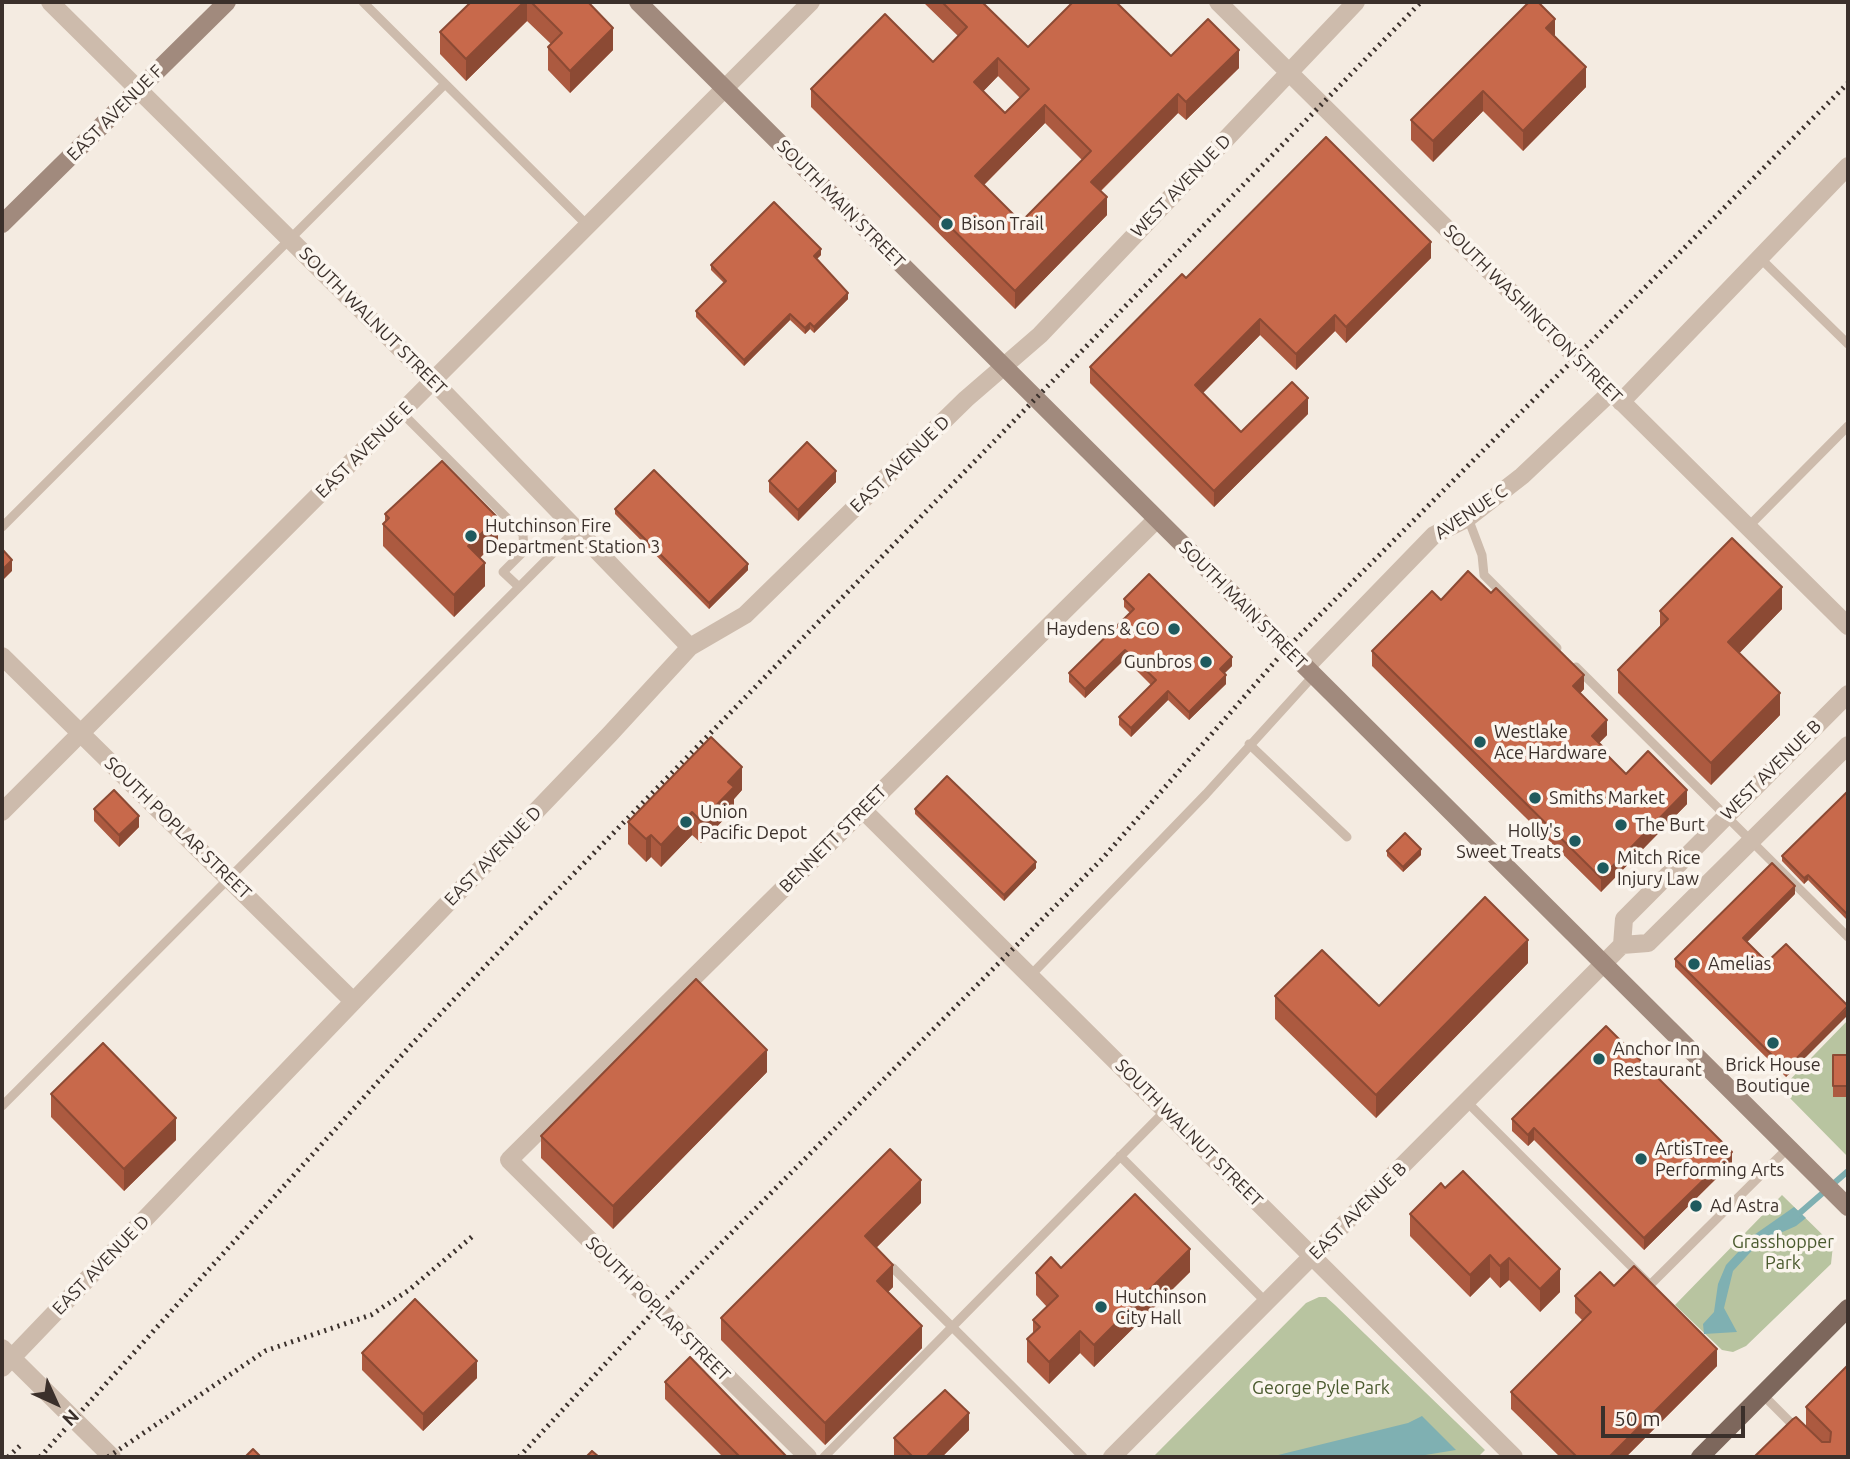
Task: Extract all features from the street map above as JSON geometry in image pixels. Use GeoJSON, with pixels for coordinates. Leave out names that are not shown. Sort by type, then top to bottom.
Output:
{"type":"FeatureCollection","features":[{"type":"Feature","properties":{"kind":"main road"},"geometry":{"type":"LineString","coordinates":[[1700,1457],[1848,1308]]}},
{"type":"Feature","properties":{"kind":"street","name":"SOUTH WALNUT STREET"},"geometry":{"type":"LineString","coordinates":[[50,2],[433,381],[690,646]]}},
{"type":"Feature","properties":{"kind":"street","name":"EAST AVENUE F"},"geometry":{"type":"LineString","coordinates":[[2,224],[227,2]]}},
{"type":"Feature","properties":{"kind":"street","name":"SOUTH MAIN STREET"},"geometry":{"type":"LineString","coordinates":[[638,2],[1848,1208]]}},
{"type":"Feature","properties":{"kind":"street","name":"EAST AVENUE E"},"geometry":{"type":"LineString","coordinates":[[2,812],[811,2]]}},
{"type":"Feature","properties":{"kind":"street","name":"SOUTH WASHINGTON STREET"},"geometry":{"type":"LineString","coordinates":[[1218,2],[1848,625]]}},
{"type":"Feature","properties":{"kind":"street","name":"WEST AVENUE D"},"geometry":{"type":"LineString","coordinates":[[1004,366],[1040,335],[1356,2]]}},
{"type":"Feature","properties":{"kind":"street","name":"AVENUE C"},"geometry":{"type":"LineString","coordinates":[[1310,671],[1434,535],[1468,519],[1616,397],[1761,259],[1848,166]]}},
{"type":"Feature","properties":{"kind":"street","name":"EAST AVENUE D"},"geometry":{"type":"LineString","coordinates":[[5,1358],[610,734],[690,646],[745,615],[1004,366]]}},
{"type":"Feature","properties":{"kind":"street","name":"BENNETT STREET"},"geometry":{"type":"LineString","coordinates":[[509,1160],[863,810],[987,683],[1157,519]]}},
{"type":"Feature","properties":{"kind":"street","name":"SOUTH POPLAR STREET"},"geometry":{"type":"LineString","coordinates":[[2,656],[353,1001]]}},
{"type":"Feature","properties":{"kind":"street","name":"WEST AVENUE B"},"geometry":{"type":"LineString","coordinates":[[1604,964],[1622,945],[1624,919],[1848,694]]}},
{"type":"Feature","properties":{"kind":"street","name":"WEST AVENUE B"},"geometry":{"type":"LineString","coordinates":[[1622,945],[1648,943],[1848,745]]}},
{"type":"Feature","properties":{"kind":"street","name":"SOUTH WALNUT STREET"},"geometry":{"type":"LineString","coordinates":[[863,810],[1514,1457]]}},
{"type":"Feature","properties":{"kind":"street","name":"EAST AVENUE B"},"geometry":{"type":"LineString","coordinates":[[1112,1457],[1604,964]]}},
{"type":"Feature","properties":{"kind":"street","name":"SOUTH POPLAR STREET"},"geometry":{"type":"LineString","coordinates":[[509,1160],[808,1457]]}},
{"type":"Feature","properties":{"kind":"street"},"geometry":{"type":"LineString","coordinates":[[5,1358],[112,1457]]}},
{"type":"Feature","properties":{"kind":"lane"},"geometry":{"type":"LineString","coordinates":[[363,2],[588,226]]}},
{"type":"Feature","properties":{"kind":"lane"},"geometry":{"type":"LineString","coordinates":[[2,527],[288,238],[445,84]]}},
{"type":"Feature","properties":{"kind":"lane"},"geometry":{"type":"LineString","coordinates":[[1761,259],[1848,344]]}},
{"type":"Feature","properties":{"kind":"lane"},"geometry":{"type":"LineString","coordinates":[[402,412],[523,534],[524,551],[503,572],[519,587]]}},
{"type":"Feature","properties":{"kind":"lane"},"geometry":{"type":"LineString","coordinates":[[1747,528],[1848,425]]}},
{"type":"Feature","properties":{"kind":"lane"},"geometry":{"type":"LineString","coordinates":[[1468,519],[1482,555],[1484,575],[1560,652]]}},
{"type":"Feature","properties":{"kind":"lane"},"geometry":{"type":"LineString","coordinates":[[2,1106],[578,528]]}},
{"type":"Feature","properties":{"kind":"lane"},"geometry":{"type":"LineString","coordinates":[[1570,661],[1848,937]]}},
{"type":"Feature","properties":{"kind":"lane"},"geometry":{"type":"LineString","coordinates":[[1030,976],[1187,815],[1310,671]]}},
{"type":"Feature","properties":{"kind":"lane"},"geometry":{"type":"LineString","coordinates":[[1250,744],[1347,837]]}},
{"type":"Feature","properties":{"kind":"lane"},"geometry":{"type":"LineString","coordinates":[[1466,1101],[1650,1285],[1788,1148]]}},
{"type":"Feature","properties":{"kind":"lane"},"geometry":{"type":"LineString","coordinates":[[824,1457],[1166,1110]]}},
{"type":"Feature","properties":{"kind":"lane"},"geometry":{"type":"LineString","coordinates":[[1120,1156],[1266,1302]]}},
{"type":"Feature","properties":{"kind":"lane"},"geometry":{"type":"LineString","coordinates":[[893,1268],[1083,1457]]}},
{"type":"Feature","properties":{"kind":"lane"},"geometry":{"type":"LineString","coordinates":[[1763,1395],[1802,1434]]}},
{"type":"Feature","properties":{"kind":"green space"},"geometry":{"type":"Polygon","coordinates":[[[1848,1020],[1848,1157],[1781,1089],[1848,1020]]]}},
{"type":"Feature","properties":{"kind":"green space","name":"Grasshopper Park"},"geometry":{"type":"Polygon","coordinates":[[[1782,1195],[1833,1245],[1831,1264],[1746,1346],[1733,1352],[1722,1350],[1675,1305],[1782,1195]]]}},
{"type":"Feature","properties":{"kind":"green space","name":"George Pyle Park"},"geometry":{"type":"Polygon","coordinates":[[[1326,1297],[1335,1305],[1485,1450],[1478,1457],[1153,1457],[1306,1303],[1326,1297]]]}},
{"type":"Feature","properties":{"kind":"water"},"geometry":{"type":"Polygon","coordinates":[[[1794,1207],[1806,1218],[1796,1226],[1760,1242],[1733,1271],[1724,1308],[1737,1332],[1704,1334],[1703,1324],[1714,1312],[1718,1284],[1726,1265],[1754,1235],[1794,1207]]]}},
{"type":"Feature","properties":{"kind":"water"},"geometry":{"type":"Polygon","coordinates":[[[1422,1416],[1456,1450],[1413,1457],[1270,1457],[1408,1423],[1422,1416]]]}},
{"type":"Feature","properties":{"kind":"building"},"geometry":{"type":"Polygon","coordinates":[[[471,2],[524,2],[466,59],[440,32],[471,2]]]}},
{"type":"Feature","properties":{"kind":"building"},"geometry":{"type":"Polygon","coordinates":[[[531,2],[588,2],[613,28],[570,71],[548,47],[562,33],[531,2]]]}},
{"type":"Feature","properties":{"kind":"building"},"geometry":{"type":"Polygon","coordinates":[[[942,2],[982,2],[1028,47],[1073,2],[1116,2],[1171,56],[1208,19],[1239,50],[1186,102],[1178,94],[1091,182],[1107,197],[1015,291],[811,89],[885,14],[933,62],[967,27],[942,2]],[[998,58],[974,82],[1005,113],[1029,89],[998,58]],[[1045,105],[975,176],[1021,222],[1091,151],[1045,105]]]}},
{"type":"Feature","properties":{"kind":"building"},"geometry":{"type":"Polygon","coordinates":[[[1529,2],[1538,2],[1555,19],[1546,28],[1586,67],[1523,131],[1483,91],[1433,141],[1411,120],[1529,2]]]}},
{"type":"Feature","properties":{"kind":"building"},"geometry":{"type":"Polygon","coordinates":[[[1326,137],[1431,242],[1346,327],[1335,315],[1296,354],[1260,319],[1195,385],[1241,432],[1292,382],[1308,398],[1214,491],[1090,367],[1182,274],[1186,278],[1326,137]]]}},
{"type":"Feature","properties":{"kind":"building"},"geometry":{"type":"Polygon","coordinates":[[[774,202],[821,249],[814,256],[848,293],[814,327],[810,323],[805,328],[790,314],[744,360],[696,311],[726,281],[711,265],[774,202]]]}},
{"type":"Feature","properties":{"kind":"building"},"geometry":{"type":"Polygon","coordinates":[[[807,442],[836,471],[798,510],[769,481],[807,442]]]}},
{"type":"Feature","properties":{"kind":"building"},"geometry":{"type":"Polygon","coordinates":[[[442,461],[498,518],[468,546],[485,563],[454,595],[383,524],[389,518],[385,514],[442,461]]]}},
{"type":"Feature","properties":{"kind":"building"},"geometry":{"type":"Polygon","coordinates":[[[654,470],[748,564],[709,603],[615,509],[654,470]]]}},
{"type":"Feature","properties":{"kind":"building"},"geometry":{"type":"Polygon","coordinates":[[[1732,538],[1782,587],[1728,642],[1780,693],[1711,763],[1618,670],[1668,619],[1660,611],[1732,538]]]}},
{"type":"Feature","properties":{"kind":"building"},"geometry":{"type":"Polygon","coordinates":[[[2,549],[12,560],[2,570],[2,549]]]}},
{"type":"Feature","properties":{"kind":"building"},"geometry":{"type":"Polygon","coordinates":[[[1468,571],[1491,593],[1496,588],[1584,675],[1573,686],[1607,720],[1592,736],[1626,774],[1648,751],[1687,790],[1601,878],[1372,651],[1432,591],[1441,600],[1468,571]]]}},
{"type":"Feature","properties":{"kind":"building"},"geometry":{"type":"Polygon","coordinates":[[[1149,574],[1232,657],[1220,669],[1226,675],[1189,712],[1168,691],[1131,728],[1119,717],[1156,680],[1125,650],[1085,689],[1069,673],[1134,609],[1124,599],[1149,574]]]}},
{"type":"Feature","properties":{"kind":"building"},"geometry":{"type":"Polygon","coordinates":[[[711,737],[742,767],[728,782],[734,787],[701,821],[692,812],[661,845],[651,835],[646,839],[628,822],[711,737]]]}},
{"type":"Feature","properties":{"kind":"building"},"geometry":{"type":"Polygon","coordinates":[[[947,776],[1036,862],[1004,895],[915,809],[947,776]]]}},
{"type":"Feature","properties":{"kind":"building"},"geometry":{"type":"Polygon","coordinates":[[[114,790],[139,816],[119,835],[94,809],[114,790]]]}},
{"type":"Feature","properties":{"kind":"building"},"geometry":{"type":"Polygon","coordinates":[[[1848,791],[1848,915],[1808,875],[1804,878],[1782,856],[1848,791]]]}},
{"type":"Feature","properties":{"kind":"building"},"geometry":{"type":"Polygon","coordinates":[[[1405,833],[1421,849],[1403,867],[1387,851],[1405,833]]]}},
{"type":"Feature","properties":{"kind":"building"},"geometry":{"type":"Polygon","coordinates":[[[1772,863],[1795,886],[1743,938],[1767,962],[1786,944],[1848,1006],[1786,1069],[1675,959],[1772,863]]]}},
{"type":"Feature","properties":{"kind":"building"},"geometry":{"type":"Polygon","coordinates":[[[1485,897],[1528,940],[1376,1095],[1275,996],[1322,950],[1379,1006],[1485,897]]]}},
{"type":"Feature","properties":{"kind":"building"},"geometry":{"type":"Polygon","coordinates":[[[696,979],[767,1050],[613,1206],[541,1136],[696,979]]]}},
{"type":"Feature","properties":{"kind":"building"},"geometry":{"type":"Polygon","coordinates":[[[1606,1026],[1732,1152],[1644,1238],[1534,1128],[1528,1135],[1512,1119],[1606,1026]]]}},
{"type":"Feature","properties":{"kind":"building"},"geometry":{"type":"Polygon","coordinates":[[[103,1043],[176,1118],[124,1169],[51,1094],[103,1043]]]}},
{"type":"Feature","properties":{"kind":"building"},"geometry":{"type":"Polygon","coordinates":[[[1833,1055],[1848,1055],[1848,1086],[1833,1086],[1833,1055]]]}},
{"type":"Feature","properties":{"kind":"building"},"geometry":{"type":"Polygon","coordinates":[[[890,1149],[921,1180],[865,1236],[893,1265],[877,1281],[922,1326],[825,1423],[721,1318],[890,1149]]]}},
{"type":"Feature","properties":{"kind":"building"},"geometry":{"type":"Polygon","coordinates":[[[1463,1171],[1560,1269],[1540,1289],[1509,1258],[1500,1266],[1490,1255],[1470,1275],[1410,1214],[1441,1183],[1445,1188],[1463,1171]]]}},
{"type":"Feature","properties":{"kind":"building","name":"Hutchinson City Hall"},"geometry":{"type":"Polygon","coordinates":[[[1135,1194],[1190,1249],[1094,1345],[1080,1331],[1049,1362],[1027,1339],[1040,1327],[1033,1320],[1058,1296],[1036,1273],[1051,1257],[1061,1268],[1135,1194]]]}},
{"type":"Feature","properties":{"kind":"building"},"geometry":{"type":"Polygon","coordinates":[[[1634,1266],[1717,1349],[1609,1457],[1577,1457],[1511,1392],[1591,1312],[1575,1296],[1600,1272],[1614,1286],[1634,1266]]]}},
{"type":"Feature","properties":{"kind":"building"},"geometry":{"type":"Polygon","coordinates":[[[415,1299],[477,1361],[423,1414],[362,1353],[415,1299]]]}},
{"type":"Feature","properties":{"kind":"building"},"geometry":{"type":"Polygon","coordinates":[[[690,1357],[787,1457],[740,1457],[665,1382],[690,1357]]]}},
{"type":"Feature","properties":{"kind":"building"},"geometry":{"type":"Polygon","coordinates":[[[1848,1365],[1848,1457],[1754,1457],[1796,1417],[1822,1442],[1830,1442],[1831,1432],[1806,1407],[1848,1365]]]}},
{"type":"Feature","properties":{"kind":"building"},"geometry":{"type":"Polygon","coordinates":[[[945,1390],[969,1413],[926,1457],[913,1457],[894,1438],[945,1390]]]}},
{"type":"Feature","properties":{"kind":"building"},"geometry":{"type":"Polygon","coordinates":[[[253,1449],[261,1457],[245,1457],[253,1449]]]}},
{"type":"Feature","properties":{"kind":"building"},"geometry":{"type":"Polygon","coordinates":[[[592,1451],[599,1457],[586,1457],[592,1451]]]}},
{"type":"Feature","properties":{"kind":"waterway"},"geometry":{"type":"LineString","coordinates":[[1794,1218],[1848,1171]]}},
{"type":"Feature","properties":{"kind":"railway"},"geometry":{"type":"LineString","coordinates":[[40,1457],[411,1045],[524,925],[1421,2]]}},
{"type":"Feature","properties":{"kind":"railway"},"geometry":{"type":"LineString","coordinates":[[519,1457],[657,1308],[1102,859],[1287,648],[1848,83]]}},
{"type":"Feature","properties":{"kind":"railway"},"geometry":{"type":"LineString","coordinates":[[108,1457],[265,1351],[371,1315],[409,1290],[474,1235]]}},
{"type":"Feature","properties":{"kind":"railway"},"geometry":{"type":"LineString","coordinates":[[8,1457],[23,1443]]}},
{"type":"Feature","properties":{"kind":"place","name":"Bison Trail"},"geometry":{"type":"Point","coordinates":[947,224]}},
{"type":"Feature","properties":{"kind":"place","name":"Hutchinson Fire Department Station 3"},"geometry":{"type":"Point","coordinates":[471,536]}},
{"type":"Feature","properties":{"kind":"place","name":"Haydens & CO"},"geometry":{"type":"Point","coordinates":[1174,629]}},
{"type":"Feature","properties":{"kind":"place","name":"Gunbros"},"geometry":{"type":"Point","coordinates":[1206,662]}},
{"type":"Feature","properties":{"kind":"place","name":"Westlake Ace Hardware"},"geometry":{"type":"Point","coordinates":[1480,742]}},
{"type":"Feature","properties":{"kind":"place","name":"Smiths Market"},"geometry":{"type":"Point","coordinates":[1535,798]}},
{"type":"Feature","properties":{"kind":"place","name":"Union Pacific Depot"},"geometry":{"type":"Point","coordinates":[686,822]}},
{"type":"Feature","properties":{"kind":"place","name":"The Burt"},"geometry":{"type":"Point","coordinates":[1621,825]}},
{"type":"Feature","properties":{"kind":"place","name":"Holly's Sweet Treats"},"geometry":{"type":"Point","coordinates":[1575,841]}},
{"type":"Feature","properties":{"kind":"place","name":"Mitch Rice Injury Law"},"geometry":{"type":"Point","coordinates":[1603,868]}},
{"type":"Feature","properties":{"kind":"place","name":"Amelias"},"geometry":{"type":"Point","coordinates":[1694,964]}},
{"type":"Feature","properties":{"kind":"place","name":"Brick House Boutique"},"geometry":{"type":"Point","coordinates":[1773,1043]}},
{"type":"Feature","properties":{"kind":"place","name":"Anchor Inn Restaurant"},"geometry":{"type":"Point","coordinates":[1599,1059]}},
{"type":"Feature","properties":{"kind":"place","name":"ArtisTree Performing Arts"},"geometry":{"type":"Point","coordinates":[1641,1159]}},
{"type":"Feature","properties":{"kind":"place","name":"Ad Astra"},"geometry":{"type":"Point","coordinates":[1696,1206]}},
{"type":"Feature","properties":{"kind":"place","name":"Hutchinson City Hall"},"geometry":{"type":"Point","coordinates":[1101,1307]}}]}
